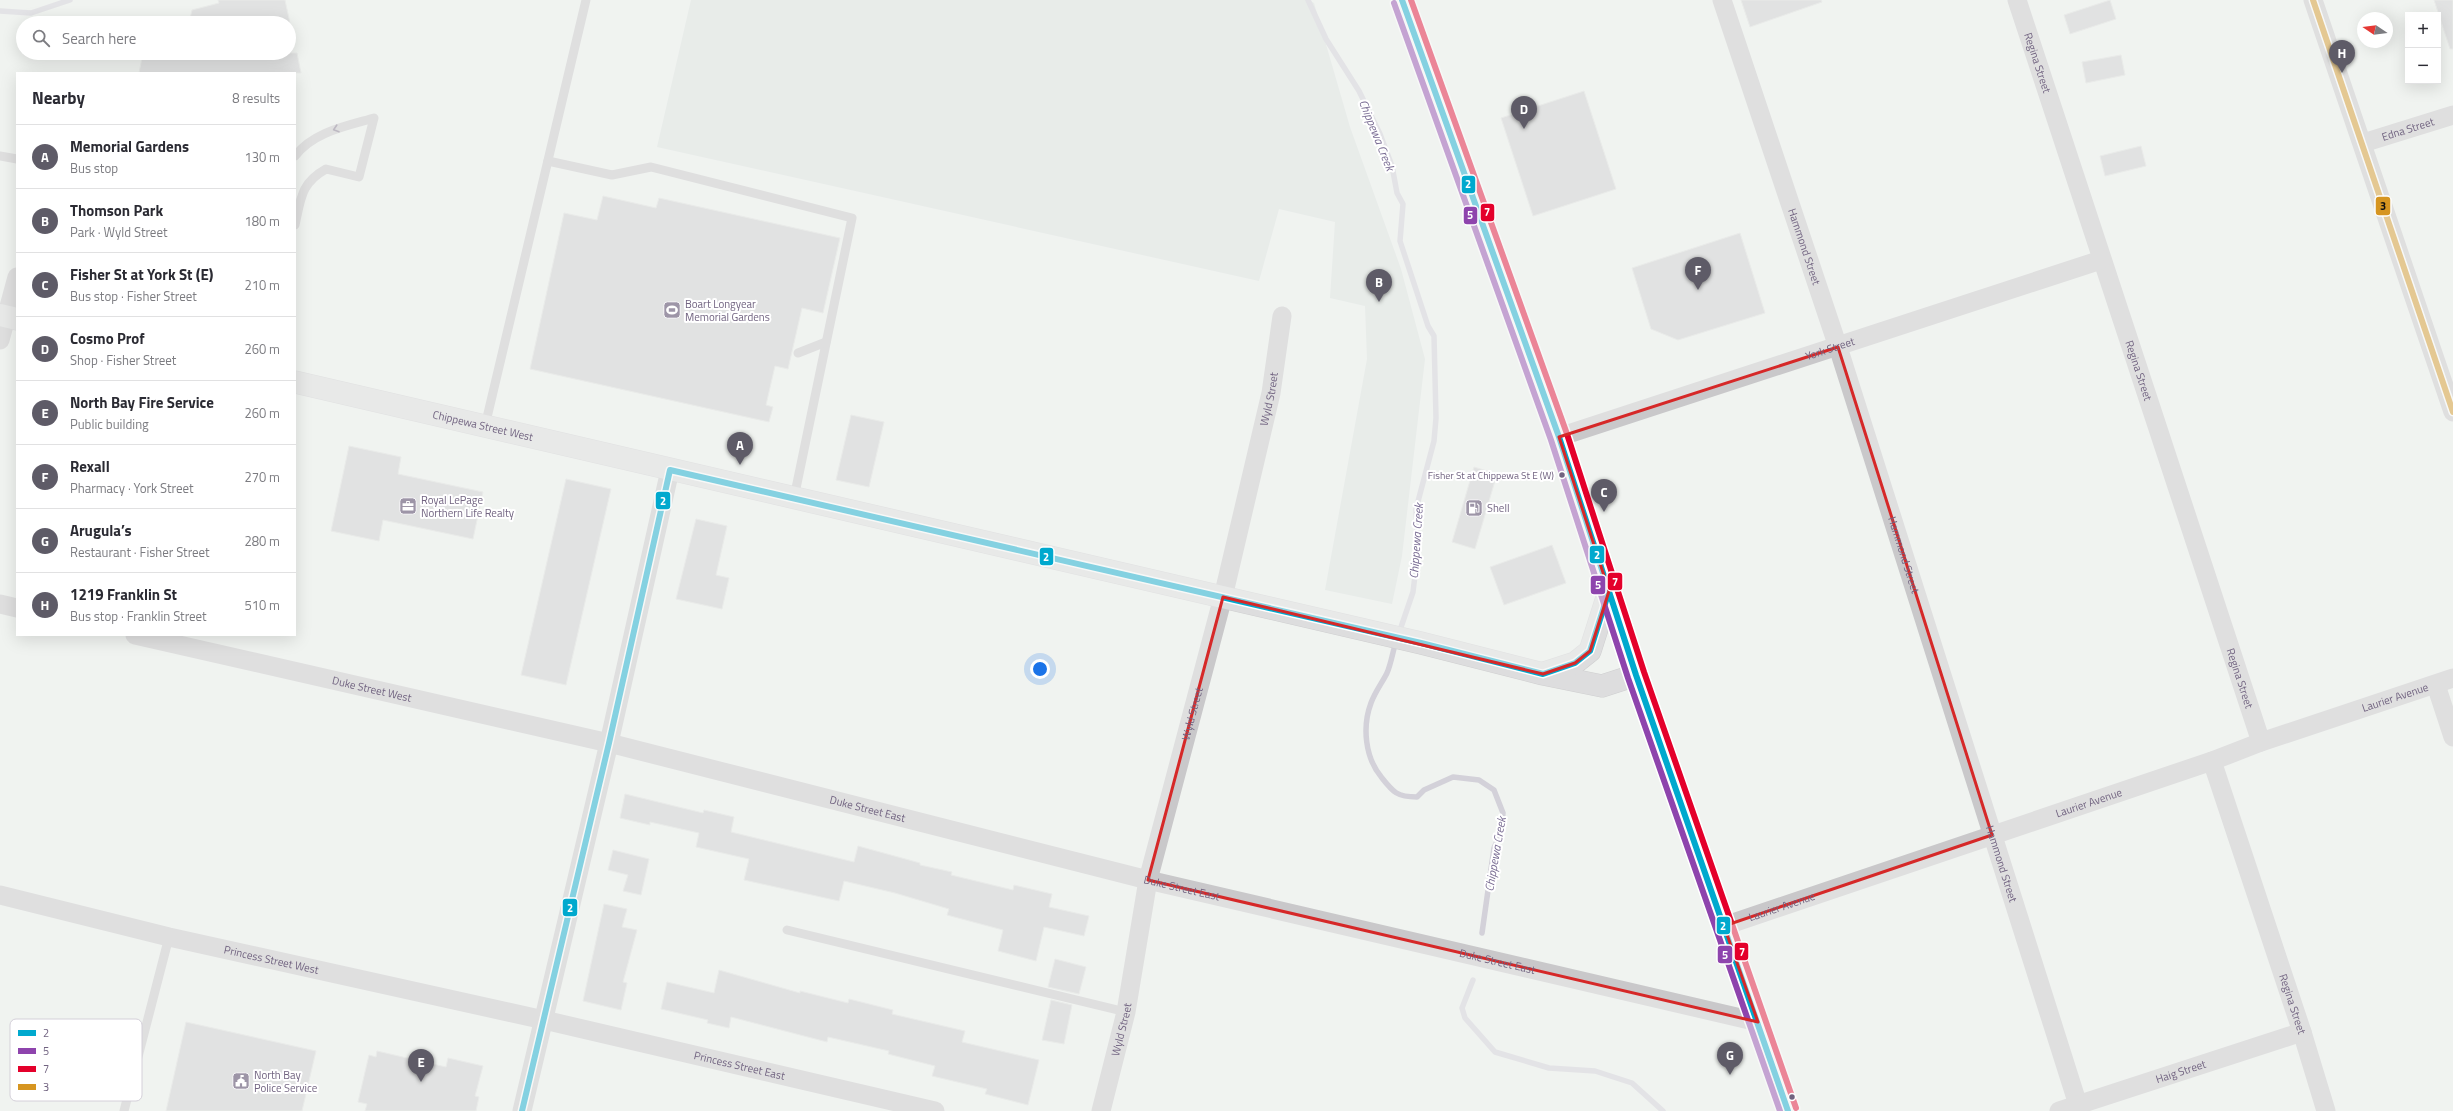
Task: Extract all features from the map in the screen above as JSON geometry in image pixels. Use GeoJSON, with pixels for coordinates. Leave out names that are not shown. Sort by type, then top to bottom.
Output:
{"type":"FeatureCollection","features":[{"type":"Feature","properties":{"kind":"street"},"geometry":{"type":"LineString","coordinates":[[1402,0],[1559,437],[1636,675],[1788,1111]]}},
{"type":"Feature","properties":{"kind":"street","name":"Hammond Street"},"geometry":{"type":"LineString","coordinates":[[1722,0],[1838,347],[2079,1108]]}},
{"type":"Feature","properties":{"kind":"street","name":"Regina Street"},"geometry":{"type":"LineString","coordinates":[[2016,0],[2261,742]]}},
{"type":"Feature","properties":{"kind":"street"},"geometry":{"type":"LineString","coordinates":[[2313,0],[2363,143],[2453,412]]}},
{"type":"Feature","properties":{"kind":"street","name":"Edna Street"},"geometry":{"type":"LineString","coordinates":[[2363,143],[2453,115]]}},
{"type":"Feature","properties":{"kind":"street","name":"York Street"},"geometry":{"type":"LineString","coordinates":[[1559,437],[2101,260]]}},
{"type":"Feature","properties":{"kind":"street"},"geometry":{"type":"LineString","coordinates":[[0,340],[8,317],[16,281]]}},
{"type":"Feature","properties":{"kind":"street","name":"Wyld Street"},"geometry":{"type":"LineString","coordinates":[[1101,1111],[1126,1012],[1148,880],[1222,597],[1271,393],[1282,316]]}},
{"type":"Feature","properties":{"kind":"street","name":"Chippewa Street West"},"geometry":{"type":"LineString","coordinates":[[296,382],[1421,643],[1543,674],[1602,686],[1636,675]]}},
{"type":"Feature","properties":{"kind":"street"},"geometry":{"type":"LineString","coordinates":[[522,1111],[609,743],[670,470]]}},
{"type":"Feature","properties":{"kind":"street"},"geometry":{"type":"LineString","coordinates":[[1543,674],[1575,663],[1590,651],[1609,591]]}},
{"type":"Feature","properties":{"kind":"street"},"geometry":{"type":"LineString","coordinates":[[0,604],[16,608]]}},
{"type":"Feature","properties":{"kind":"street","name":"Duke Street West"},"geometry":{"type":"LineString","coordinates":[[139,636],[609,743]]}},
{"type":"Feature","properties":{"kind":"street"},"geometry":{"type":"LineString","coordinates":[[2444,682],[2453,737]]}},
{"type":"Feature","properties":{"kind":"street","name":"Laurier Avenue"},"geometry":{"type":"LineString","coordinates":[[1724,926],[2212,761],[2261,742],[2444,682]]}},
{"type":"Feature","properties":{"kind":"street","name":"Duke Street East"},"geometry":{"type":"LineString","coordinates":[[609,743],[1148,880],[1758,1022]]}},
{"type":"Feature","properties":{"kind":"street","name":"Regina Street"},"geometry":{"type":"LineString","coordinates":[[2212,761],[2302,1032],[2326,1111]]}},
{"type":"Feature","properties":{"kind":"street","name":"Princess Street West"},"geometry":{"type":"LineString","coordinates":[[0,895],[169,937],[544,1020]]}},
{"type":"Feature","properties":{"kind":"street","name":"Princess Street East"},"geometry":{"type":"LineString","coordinates":[[544,1020],[935,1111]]}},
{"type":"Feature","properties":{"kind":"street","name":"Haig Street"},"geometry":{"type":"LineString","coordinates":[[2059,1111],[2079,1108],[2302,1032]]}},
{"type":"Feature","properties":{"kind":"lane"},"geometry":{"type":"LineString","coordinates":[[485,426],[586,0]]}},
{"type":"Feature","properties":{"kind":"lane"},"geometry":{"type":"LineString","coordinates":[[296,154],[301,147],[333,129],[374,118],[359,177],[326,169],[311,178],[302,197],[296,220]]}},
{"type":"Feature","properties":{"kind":"lane"},"geometry":{"type":"LineString","coordinates":[[0,156],[16,159]]}},
{"type":"Feature","properties":{"kind":"lane"},"geometry":{"type":"LineString","coordinates":[[548,161],[612,175],[651,168],[852,218],[794,498]]}},
{"type":"Feature","properties":{"kind":"lane"},"geometry":{"type":"LineString","coordinates":[[798,353],[826,342]]}},
{"type":"Feature","properties":{"kind":"lane"},"geometry":{"type":"LineString","coordinates":[[787,930],[1126,1012]]}},
{"type":"Feature","properties":{"kind":"lane"},"geometry":{"type":"LineString","coordinates":[[142,1041],[169,937]]}},
{"type":"Feature","properties":{"kind":"lane"},"geometry":{"type":"LineString","coordinates":[[124,1111],[127,1101]]}},
{"type":"Feature","properties":{"kind":"highlighted area"},"geometry":{"type":"Polygon","coordinates":[[[1838,347],[1992,835],[1724,926],[1758,1022],[1148,880],[1223,597],[1543,674],[1575,663],[1590,651],[1609,591],[1559,437],[1838,347]]]}},
{"type":"Feature","properties":{"kind":"shaded area"},"geometry":{"type":"Polygon","coordinates":[[[691,0],[1309,0],[1314,3],[1350,127],[1401,269],[1425,359],[1402,556],[1392,604],[1325,590],[1367,359],[1365,306],[1330,298],[1335,222],[1279,209],[1259,281],[657,147],[691,0]]]}},
{"type":"Feature","properties":{"kind":"building"},"geometry":{"type":"Polygon","coordinates":[[[218,0],[285,0],[288,16],[191,16],[192,10],[219,3],[218,0]]]}},
{"type":"Feature","properties":{"kind":"building"},"geometry":{"type":"Polygon","coordinates":[[[1741,0],[1821,0],[1822,2],[1750,27],[1741,0]]]}},
{"type":"Feature","properties":{"kind":"building"},"geometry":{"type":"Polygon","coordinates":[[[2110,0],[2116,19],[2070,34],[2064,15],[2110,0]]]}},
{"type":"Feature","properties":{"kind":"building"},"geometry":{"type":"Polygon","coordinates":[[[2434,0],[2453,0],[2453,49],[2450,49],[2441,21],[2441,12],[2438,12],[2434,0]]]}},
{"type":"Feature","properties":{"kind":"building"},"geometry":{"type":"Polygon","coordinates":[[[297,53],[301,73],[296,72],[139,72],[142,60],[296,60],[297,53]]]}},
{"type":"Feature","properties":{"kind":"building"},"geometry":{"type":"Polygon","coordinates":[[[2121,55],[2125,75],[2086,83],[2082,62],[2121,55]]]}},
{"type":"Feature","properties":{"kind":"building"},"geometry":{"type":"Polygon","coordinates":[[[1584,91],[1616,189],[1533,216],[1501,118],[1584,91]]]}},
{"type":"Feature","properties":{"kind":"building"},"geometry":{"type":"Polygon","coordinates":[[[2141,146],[2146,166],[2105,176],[2100,156],[2141,146]]]}},
{"type":"Feature","properties":{"kind":"building","name":"Boart Longyear Memorial Gardens"},"geometry":{"type":"Polygon","coordinates":[[[603,196],[656,208],[659,198],[840,238],[823,313],[802,308],[788,369],[775,366],[766,405],[773,407],[769,422],[530,369],[564,213],[597,220],[603,196]]]}},
{"type":"Feature","properties":{"kind":"building"},"geometry":{"type":"Polygon","coordinates":[[[1740,233],[1765,313],[1678,340],[1651,329],[1632,268],[1740,233]]]}},
{"type":"Feature","properties":{"kind":"building"},"geometry":{"type":"Polygon","coordinates":[[[851,415],[884,422],[869,487],[836,480],[851,415]]]}},
{"type":"Feature","properties":{"kind":"building","name":"Royal LePage Northern Life Realty"},"geometry":{"type":"Polygon","coordinates":[[[349,446],[401,457],[398,474],[483,492],[473,539],[383,520],[379,541],[331,531],[349,446]]]}},
{"type":"Feature","properties":{"kind":"building","name":"Shell"},"geometry":{"type":"Polygon","coordinates":[[[1474,467],[1497,474],[1475,549],[1452,542],[1474,467]]]}},
{"type":"Feature","properties":{"kind":"building"},"geometry":{"type":"Polygon","coordinates":[[[566,479],[611,489],[566,685],[521,675],[566,479]]]}},
{"type":"Feature","properties":{"kind":"building"},"geometry":{"type":"Polygon","coordinates":[[[696,519],[727,526],[716,575],[729,578],[722,609],[676,599],[696,519]]]}},
{"type":"Feature","properties":{"kind":"building"},"geometry":{"type":"Polygon","coordinates":[[[1552,545],[1566,583],[1504,605],[1490,567],[1552,545]]]}},
{"type":"Feature","properties":{"kind":"building"},"geometry":{"type":"Polygon","coordinates":[[[625,794],[703,813],[704,810],[734,817],[731,832],[854,862],[858,846],[920,863],[920,865],[952,872],[951,875],[1013,890],[1014,885],[1052,894],[1049,907],[1089,916],[1084,936],[1044,927],[1036,961],[998,951],[1003,930],[947,915],[949,909],[895,893],[844,881],[839,901],[744,880],[749,859],[696,847],[699,833],[650,822],[650,825],[620,818],[625,794]]]}},
{"type":"Feature","properties":{"kind":"building"},"geometry":{"type":"Polygon","coordinates":[[[613,850],[649,859],[641,895],[623,891],[628,875],[608,870],[613,850]]]}},
{"type":"Feature","properties":{"kind":"building"},"geometry":{"type":"Polygon","coordinates":[[[604,904],[627,909],[622,927],[637,930],[623,982],[627,983],[621,1010],[583,1001],[604,904]]]}},
{"type":"Feature","properties":{"kind":"building"},"geometry":{"type":"Polygon","coordinates":[[[1055,959],[1086,967],[1079,994],[1048,987],[1055,959]]]}},
{"type":"Feature","properties":{"kind":"building"},"geometry":{"type":"Polygon","coordinates":[[[719,970],[800,993],[800,991],[848,1003],[849,999],[893,1010],[892,1014],[965,1031],[962,1042],[1039,1060],[1028,1105],[985,1094],[987,1089],[932,1076],[935,1066],[888,1054],[889,1051],[828,1037],[827,1042],[731,1017],[729,1028],[707,1023],[708,1020],[661,1009],[667,982],[714,993],[719,970]]]}},
{"type":"Feature","properties":{"kind":"building"},"geometry":{"type":"Polygon","coordinates":[[[1051,1000],[1072,1005],[1064,1044],[1042,1040],[1051,1000]]]}},
{"type":"Feature","properties":{"kind":"building","name":"North Bay Police Service"},"geometry":{"type":"Polygon","coordinates":[[[186,1022],[316,1051],[302,1111],[166,1111],[186,1022]]]}},
{"type":"Feature","properties":{"kind":"building"},"geometry":{"type":"Polygon","coordinates":[[[377,1051],[446,1067],[448,1058],[483,1066],[475,1096],[479,1097],[476,1111],[365,1111],[367,1104],[358,1102],[369,1055],[376,1057],[377,1051]]]}},
{"type":"Feature","properties":{"kind":"waterway","name":"Chippewa Creek"},"geometry":{"type":"LineString","coordinates":[[0,11],[31,13],[70,0]]}},
{"type":"Feature","properties":{"kind":"waterway","name":"Chippewa Creek"},"geometry":{"type":"LineString","coordinates":[[1308,0],[1326,39],[1359,91],[1380,134],[1392,166],[1397,193],[1403,204],[1400,241],[1428,326],[1434,336],[1436,418],[1434,441],[1416,509],[1418,550],[1413,592],[1399,633]]}},
{"type":"Feature","properties":{"kind":"waterway","name":"Chippewa Creek"},"geometry":{"type":"LineString","coordinates":[[1396,641],[1385,677],[1368,712],[1366,732],[1369,752],[1376,770],[1389,787],[1400,795],[1417,797],[1424,790],[1453,777],[1479,780],[1494,790],[1503,813],[1501,832],[1494,848],[1482,933]]}},
{"type":"Feature","properties":{"kind":"waterway","name":"Chippewa Creek"},"geometry":{"type":"LineString","coordinates":[[1473,980],[1462,1008],[1465,1018],[1495,1052],[1549,1068],[1595,1071],[1632,1083],[1663,1111]]}},
{"type":"Feature","properties":{"kind":"transit line","name":"2"},"geometry":{"type":"LineString","coordinates":[[1402,0],[1559,437],[1636,675],[1788,1111]]}},
{"type":"Feature","properties":{"kind":"transit line","name":"7"},"geometry":{"type":"LineString","coordinates":[[1411,0],[1567,434],[1644,672],[1796,1108]]}},
{"type":"Feature","properties":{"kind":"transit line","name":"3"},"geometry":{"type":"LineString","coordinates":[[2313,0],[2453,412]]}},
{"type":"Feature","properties":{"kind":"transit line","name":"5"},"geometry":{"type":"LineString","coordinates":[[1394,3],[1551,440],[1628,678],[1780,1111]]}},
{"type":"Feature","properties":{"kind":"transit line","name":"2"},"geometry":{"type":"LineString","coordinates":[[522,1111],[609,743],[670,470],[1421,643],[1543,674],[1575,663],[1590,651],[1609,591]]}},
{"type":"Feature","properties":{"kind":"place","name":"1219 Franklin St"},"geometry":{"type":"Point","coordinates":[2342,73]}},
{"type":"Feature","properties":{"kind":"place","name":"Cosmo Prof"},"geometry":{"type":"Point","coordinates":[1524,129]}},
{"type":"Feature","properties":{"kind":"place","name":"Rexall"},"geometry":{"type":"Point","coordinates":[1698,290]}},
{"type":"Feature","properties":{"kind":"place","name":"Thomson Park"},"geometry":{"type":"Point","coordinates":[1379,302]}},
{"type":"Feature","properties":{"kind":"place","name":"Boart Longyear Memorial Gardens"},"geometry":{"type":"Point","coordinates":[672,310]}},
{"type":"Feature","properties":{"kind":"place","name":"Memorial Gardens"},"geometry":{"type":"Point","coordinates":[740,465]}},
{"type":"Feature","properties":{"kind":"place","name":"Fisher St at Chippewa St E (W)"},"geometry":{"type":"Point","coordinates":[1562,475]}},
{"type":"Feature","properties":{"kind":"place","name":"Royal LePage Northern Life Realty"},"geometry":{"type":"Point","coordinates":[408,506]}},
{"type":"Feature","properties":{"kind":"place","name":"Shell"},"geometry":{"type":"Point","coordinates":[1474,508]}},
{"type":"Feature","properties":{"kind":"place","name":"Fisher St at York St (E)"},"geometry":{"type":"Point","coordinates":[1604,512]}},
{"type":"Feature","properties":{"kind":"place","name":"Arugula’s"},"geometry":{"type":"Point","coordinates":[1730,1075]}},
{"type":"Feature","properties":{"kind":"place","name":"North Bay Police Service"},"geometry":{"type":"Point","coordinates":[241,1081]}},
{"type":"Feature","properties":{"kind":"place","name":"North Bay Fire Service"},"geometry":{"type":"Point","coordinates":[421,1082]}}]}
